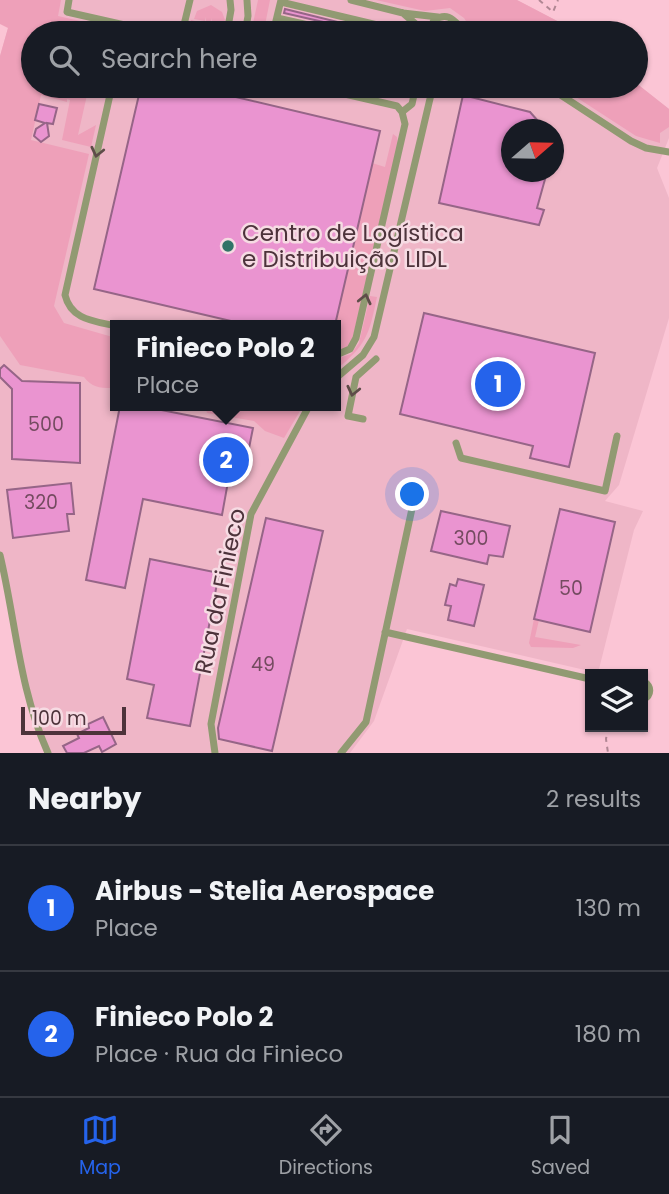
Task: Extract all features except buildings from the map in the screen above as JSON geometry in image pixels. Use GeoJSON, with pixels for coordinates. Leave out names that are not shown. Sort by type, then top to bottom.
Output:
{"type":"FeatureCollection","features":[{"type":"Feature","properties":{"kind":"street"},"geometry":{"type":"LineString","coordinates":[[69,0],[66,12],[106,21]]}},
{"type":"Feature","properties":{"kind":"street"},"geometry":{"type":"LineString","coordinates":[[186,21],[190,0]]}},
{"type":"Feature","properties":{"kind":"street"},"geometry":{"type":"LineString","coordinates":[[230,0],[230,21]]}},
{"type":"Feature","properties":{"kind":"street"},"geometry":{"type":"LineString","coordinates":[[247,0],[247,21]]}},
{"type":"Feature","properties":{"kind":"street"},"geometry":{"type":"LineString","coordinates":[[351,0],[402,13],[449,17],[455,21]]}},
{"type":"Feature","properties":{"kind":"street"},"geometry":{"type":"LineString","coordinates":[[276,21],[281,1],[362,21]]}},
{"type":"Feature","properties":{"kind":"street"},"geometry":{"type":"LineString","coordinates":[[402,13],[412,21]]}},
{"type":"Feature","properties":{"kind":"street"},"geometry":{"type":"LineString","coordinates":[[434,21],[438,17]]}},
{"type":"Feature","properties":{"kind":"street"},"geometry":{"type":"LineString","coordinates":[[277,18],[290,21]]}},
{"type":"Feature","properties":{"kind":"street"},"geometry":{"type":"LineString","coordinates":[[110,98],[65,295],[77,315],[110,324]]}},
{"type":"Feature","properties":{"kind":"street"},"geometry":{"type":"LineString","coordinates":[[341,353],[350,349],[356,338],[405,131],[402,112],[397,106],[363,98]]}},
{"type":"Feature","properties":{"kind":"street"},"geometry":{"type":"LineString","coordinates":[[402,112],[412,104],[413,98]]}},
{"type":"Feature","properties":{"kind":"street"},"geometry":{"type":"LineString","coordinates":[[341,374],[363,355],[374,337],[430,98]]}},
{"type":"Feature","properties":{"kind":"street"},"geometry":{"type":"LineString","coordinates":[[565,98],[631,141],[646,148],[669,152]]}},
{"type":"Feature","properties":{"kind":"street"},"geometry":{"type":"LineString","coordinates":[[363,419],[348,416],[356,377],[376,359]]}},
{"type":"Feature","properties":{"kind":"street","name":"Rua da Finieco"},"geometry":{"type":"LineString","coordinates":[[215,753],[211,724],[251,514],[306,411]]}},
{"type":"Feature","properties":{"kind":"street"},"geometry":{"type":"LineString","coordinates":[[456,443],[461,458],[605,491],[617,436]]}},
{"type":"Feature","properties":{"kind":"street"},"geometry":{"type":"LineString","coordinates":[[341,753],[366,722],[413,504]]}},
{"type":"Feature","properties":{"kind":"street"},"geometry":{"type":"LineString","coordinates":[[0,555],[11,601],[22,678],[34,724],[48,753]]}},
{"type":"Feature","properties":{"kind":"street"},"geometry":{"type":"LineString","coordinates":[[385,632],[585,678]]}},
{"type":"Feature","properties":{"kind":"path"},"geometry":{"type":"LineString","coordinates":[[540,0],[554,12],[558,0]]}},
{"type":"Feature","properties":{"kind":"path"},"geometry":{"type":"LineString","coordinates":[[607,732],[608,753]]}},
{"type":"Feature","properties":{"kind":"shaded area"},"geometry":{"type":"Polygon","coordinates":[[[0,0],[61,0],[58,16],[80,21],[21,21],[21,98],[40,98],[31,140],[89,154],[54,306],[64,323],[110,336],[110,388],[94,386],[84,377],[20,365],[0,336],[0,56],[8,28],[0,24],[0,0]]]}},
{"type":"Feature","properties":{"kind":"shaded area"},"geometry":{"type":"Polygon","coordinates":[[[16,0],[517,0],[557,21],[21,21],[21,98],[648,98],[648,92],[669,109],[669,138],[657,168],[669,198],[669,318],[619,485],[605,501],[643,511],[634,530],[599,669],[585,670],[407,629],[374,721],[350,753],[48,753],[35,724],[0,562],[0,56],[16,0]]]}},
{"type":"Feature","properties":{"kind":"shaded area"},"geometry":{"type":"Polygon","coordinates":[[[258,0],[270,0],[266,21],[254,21],[258,0]]]}},
{"type":"Feature","properties":{"kind":"shaded area"},"geometry":{"type":"Polygon","coordinates":[[[376,0],[517,0],[557,21],[466,21],[450,8],[425,11],[376,0]]]}},
{"type":"Feature","properties":{"kind":"shaded area"},"geometry":{"type":"Polygon","coordinates":[[[211,5],[222,12],[225,20],[212,21],[212,18],[211,21],[206,21],[206,17],[205,21],[194,19],[197,11],[211,5]]]}},
{"type":"Feature","properties":{"kind":"shaded area"},"geometry":{"type":"Polygon","coordinates":[[[648,92],[669,109],[669,127],[660,133],[660,143],[636,136],[577,98],[648,98],[648,92]]]}},
{"type":"Feature","properties":{"kind":"shaded area"},"geometry":{"type":"Polygon","coordinates":[[[52,98],[86,98],[78,135],[96,125],[91,147],[62,140],[70,100],[67,99],[67,102],[52,98]]]}},
{"type":"Feature","properties":{"kind":"shaded area"},"geometry":{"type":"Polygon","coordinates":[[[393,134],[397,137],[398,144],[353,337],[347,347],[341,350],[341,320],[336,320],[372,163],[385,167],[393,134]]]}},
{"type":"Feature","properties":{"kind":"shaded area"},"geometry":{"type":"Polygon","coordinates":[[[370,296],[377,297],[365,338],[354,353],[341,365],[341,357],[351,354],[359,343],[370,296]]]}},
{"type":"Feature","properties":{"kind":"shaded area"},"geometry":{"type":"Polygon","coordinates":[[[300,411],[284,438],[265,431],[254,421],[207,413],[300,411]]]}},
{"type":"Feature","properties":{"kind":"shaded area"},"geometry":{"type":"Polygon","coordinates":[[[534,619],[539,620],[535,637],[581,645],[573,648],[531,647],[529,643],[534,619]]]}},
{"type":"Feature","properties":{"kind":"place","name":"Centro de Logística e Distribuição LIDL"},"geometry":{"type":"Point","coordinates":[228,246]}},
{"type":"Feature","properties":{"kind":"place","name":"Airbus - Stelia Aerospace"},"geometry":{"type":"Point","coordinates":[498,384]}},
{"type":"Feature","properties":{"kind":"place","name":"Finieco Polo 2"},"geometry":{"type":"Point","coordinates":[226,460]}}]}
